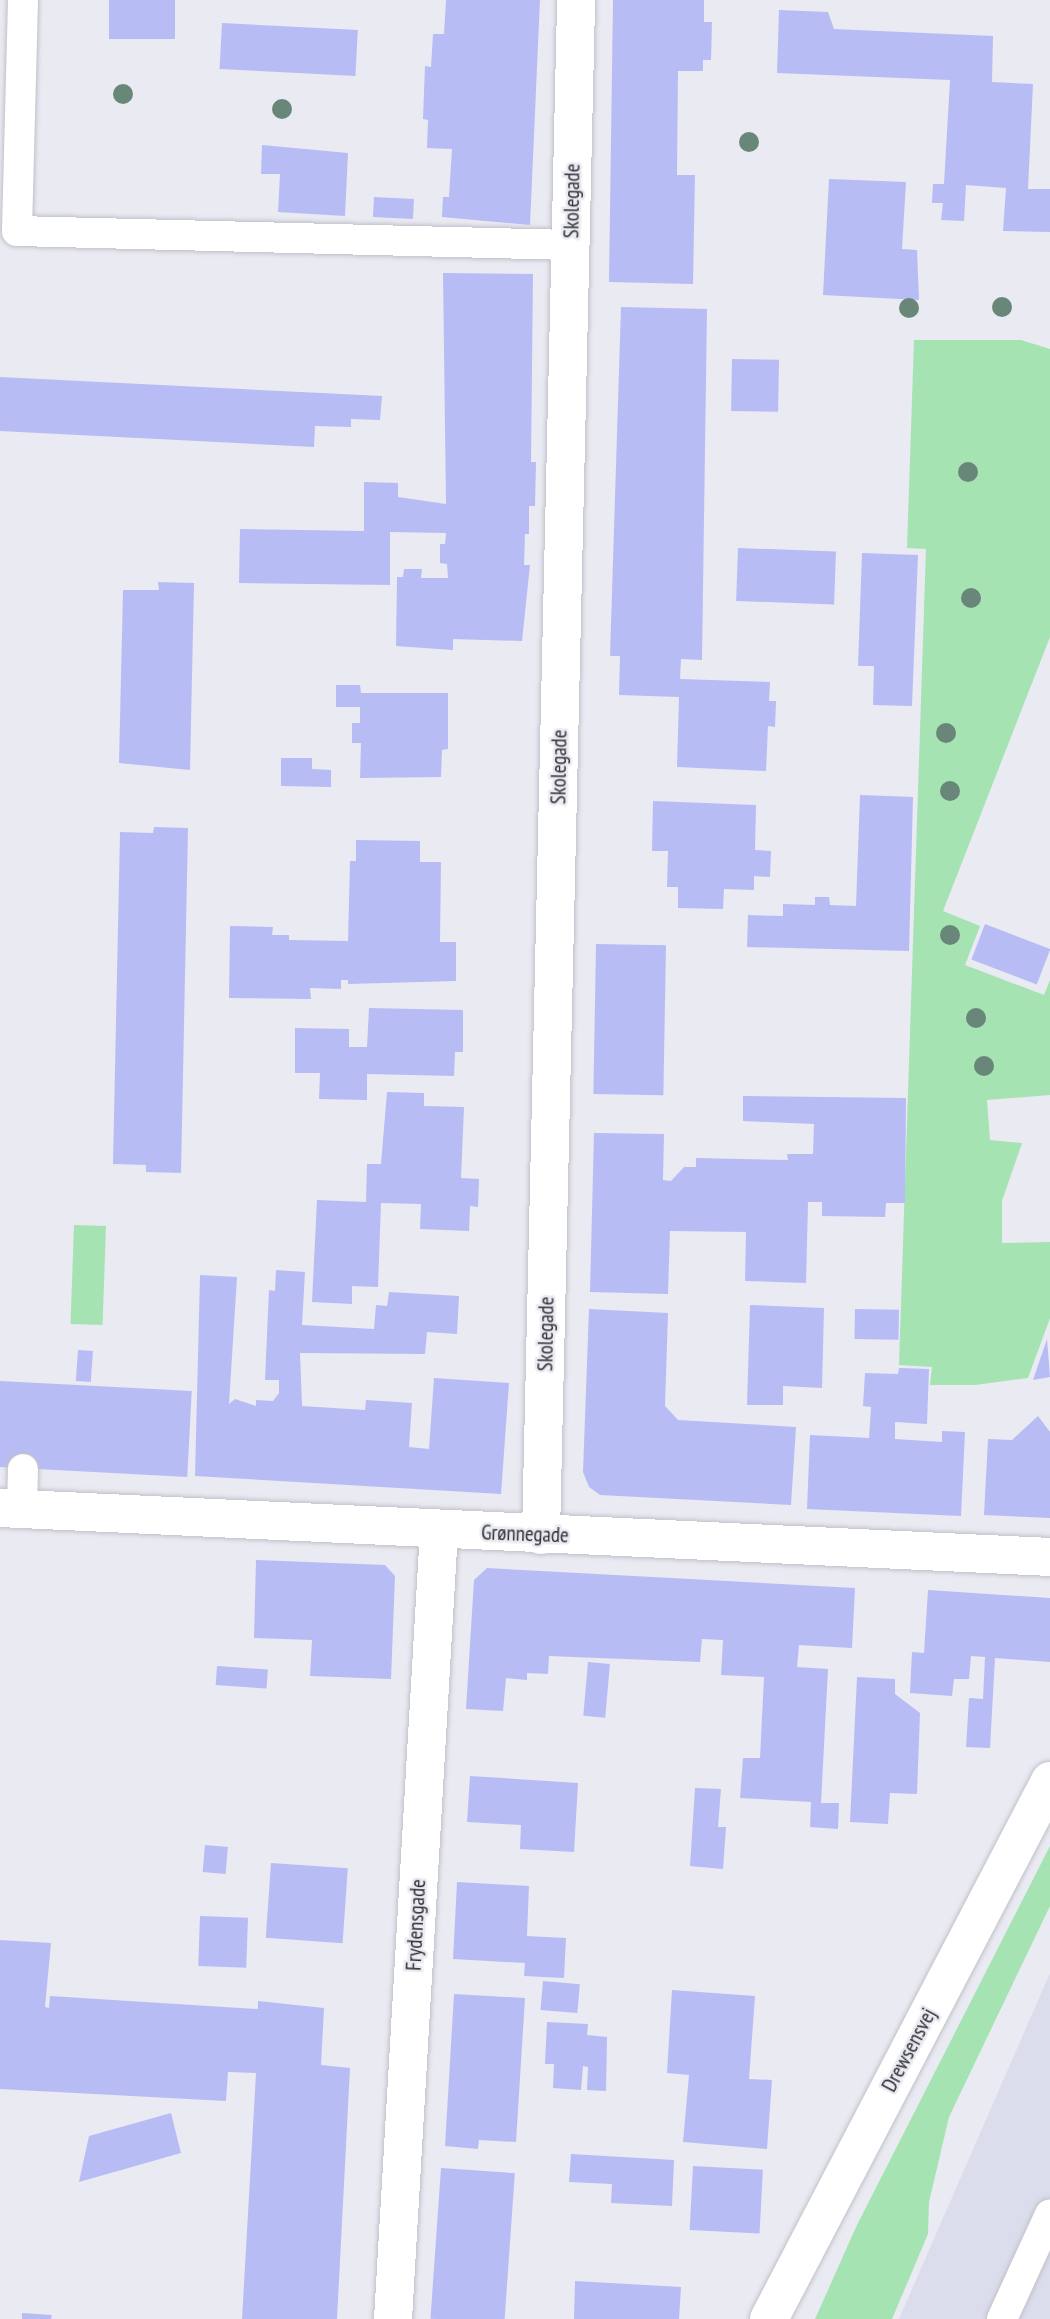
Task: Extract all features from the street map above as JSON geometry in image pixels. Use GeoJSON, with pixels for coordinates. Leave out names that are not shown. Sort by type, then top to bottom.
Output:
{"type":"FeatureCollection","features":[{"type":"Feature","properties":{"kind":"street","name":"Skolegade"},"geometry":{"type":"LineString","coordinates":[[541,1535],[576,0]]}},
{"type":"Feature","properties":{"kind":"street","name":"Grønnegade"},"geometry":{"type":"LineString","coordinates":[[11,1509],[439,1531],[1050,1557]]}},
{"type":"Feature","properties":{"kind":"street","name":"Frydensgade"},"geometry":{"type":"LineString","coordinates":[[393,2319],[439,1531]]}},
{"type":"Feature","properties":{"kind":"street","name":"Drewsensvej"},"geometry":{"type":"LineString","coordinates":[[769,2319],[1050,1782]]}},
{"type":"Feature","properties":{"kind":"lane"},"geometry":{"type":"LineString","coordinates":[[23,0],[10,106],[17,231],[571,245]]}},
{"type":"Feature","properties":{"kind":"lane"},"geometry":{"type":"LineString","coordinates":[[11,1509],[23,1469]]}},
{"type":"Feature","properties":{"kind":"lane"},"geometry":{"type":"LineString","coordinates":[[1002,2319],[1050,2214]]}},
{"type":"Feature","properties":{"kind":"shaded area"},"geometry":{"type":"Polygon","coordinates":[[[1050,1973],[1050,2319],[899,2319],[1050,1973]]]}},
{"type":"Feature","properties":{"kind":"green space"},"geometry":{"type":"Polygon","coordinates":[[[914,340],[1021,340],[1050,349],[1050,637],[943,911],[980,926],[965,965],[1044,995],[1050,980],[1050,1095],[987,1100],[990,1140],[1022,1143],[1002,1201],[1002,1243],[1050,1242],[1050,1318],[1028,1378],[975,1385],[930,1385],[932,1367],[899,1365],[926,549],[907,548],[914,340]]]}},
{"type":"Feature","properties":{"kind":"green space"},"geometry":{"type":"Polygon","coordinates":[[[74,1225],[106,1226],[103,1325],[71,1324],[74,1225]]]}},
{"type":"Feature","properties":{"kind":"green space"},"geometry":{"type":"Polygon","coordinates":[[[1050,1846],[1050,1906],[949,2117],[929,2202],[928,2234],[892,2319],[815,2319],[857,2225],[1050,1846]]]}},
{"type":"Feature","properties":{"kind":"building"},"geometry":{"type":"Polygon","coordinates":[[[109,0],[175,0],[175,39],[109,39],[109,0]]]}},
{"type":"Feature","properties":{"kind":"building"},"geometry":{"type":"Polygon","coordinates":[[[446,0],[540,0],[530,225],[442,217],[443,197],[449,197],[452,149],[427,148],[428,120],[423,119],[425,66],[431,67],[433,34],[444,34],[446,0]]]}},
{"type":"Feature","properties":{"kind":"building"},"geometry":{"type":"Polygon","coordinates":[[[613,0],[704,0],[704,22],[712,22],[711,60],[703,60],[703,71],[678,71],[677,175],[695,175],[693,284],[609,282],[613,0]]]}},
{"type":"Feature","properties":{"kind":"building"},"geometry":{"type":"Polygon","coordinates":[[[779,10],[828,12],[834,29],[993,36],[992,82],[1033,84],[1028,189],[1050,189],[1050,232],[1003,231],[1006,188],[966,185],[964,221],[941,220],[943,203],[932,203],[933,184],[944,184],[950,80],[777,73],[779,10]]]}},
{"type":"Feature","properties":{"kind":"building"},"geometry":{"type":"Polygon","coordinates":[[[222,23],[358,30],[355,76],[220,69],[222,23]]]}},
{"type":"Feature","properties":{"kind":"building"},"geometry":{"type":"Polygon","coordinates":[[[262,145],[348,153],[345,216],[278,212],[280,174],[261,174],[262,145]]]}},
{"type":"Feature","properties":{"kind":"building"},"geometry":{"type":"Polygon","coordinates":[[[829,179],[906,182],[902,249],[917,250],[919,300],[823,295],[829,179]]]}},
{"type":"Feature","properties":{"kind":"building"},"geometry":{"type":"Polygon","coordinates":[[[374,197],[414,199],[413,219],[373,217],[374,197]]]}},
{"type":"Feature","properties":{"kind":"building"},"geometry":{"type":"Polygon","coordinates":[[[443,273],[533,274],[531,462],[536,462],[535,506],[529,506],[529,534],[525,534],[524,565],[530,565],[522,641],[453,639],[453,650],[396,646],[397,577],[403,577],[404,569],[422,569],[421,578],[448,578],[447,564],[440,563],[440,544],[445,544],[446,533],[390,532],[390,585],[239,583],[240,529],[364,531],[364,482],[398,483],[398,497],[446,504],[443,273]]]}},
{"type":"Feature","properties":{"kind":"building"},"geometry":{"type":"Polygon","coordinates":[[[621,307],[707,309],[702,660],[681,659],[680,679],[770,682],[769,701],[776,701],[775,727],[768,726],[766,771],[677,767],[679,697],[619,695],[620,656],[610,656],[621,307]]]}},
{"type":"Feature","properties":{"kind":"building"},"geometry":{"type":"Polygon","coordinates":[[[732,359],[779,360],[778,412],[731,411],[732,359]]]}},
{"type":"Feature","properties":{"kind":"building"},"geometry":{"type":"Polygon","coordinates":[[[0,377],[382,396],[380,420],[351,419],[351,427],[315,426],[314,447],[0,431],[0,377]]]}},
{"type":"Feature","properties":{"kind":"building"},"geometry":{"type":"Polygon","coordinates":[[[738,548],[836,551],[834,604],[736,601],[738,548]]]}},
{"type":"Feature","properties":{"kind":"building"},"geometry":{"type":"Polygon","coordinates":[[[862,553],[918,555],[912,706],[873,705],[874,666],[858,666],[862,553]]]}},
{"type":"Feature","properties":{"kind":"building"},"geometry":{"type":"Polygon","coordinates":[[[158,582],[194,583],[190,770],[119,763],[123,590],[159,590],[158,582]]]}},
{"type":"Feature","properties":{"kind":"building"},"geometry":{"type":"Polygon","coordinates":[[[336,685],[360,685],[361,693],[448,693],[448,749],[442,750],[441,777],[360,778],[361,743],[352,743],[352,723],[360,723],[360,707],[336,707],[336,685]]]}},
{"type":"Feature","properties":{"kind":"building"},"geometry":{"type":"Polygon","coordinates":[[[281,758],[312,758],[312,769],[331,770],[331,787],[281,786],[281,758]]]}},
{"type":"Feature","properties":{"kind":"building"},"geometry":{"type":"Polygon","coordinates":[[[860,795],[913,797],[909,951],[747,947],[748,915],[783,916],[783,904],[815,905],[815,897],[829,897],[830,905],[856,906],[860,795]]]}},
{"type":"Feature","properties":{"kind":"building"},"geometry":{"type":"Polygon","coordinates":[[[653,801],[756,805],[755,850],[771,851],[770,877],[754,876],[754,890],[724,889],[723,909],[678,908],[678,887],[667,887],[668,851],[652,851],[653,801]]]}},
{"type":"Feature","properties":{"kind":"building"},"geometry":{"type":"Polygon","coordinates":[[[154,827],[188,828],[181,1173],[146,1172],[146,1165],[113,1164],[120,832],[153,833],[154,827]]]}},
{"type":"Feature","properties":{"kind":"building"},"geometry":{"type":"Polygon","coordinates":[[[356,840],[420,841],[420,862],[441,862],[440,942],[456,942],[456,981],[348,984],[348,980],[341,980],[341,989],[310,988],[311,999],[229,998],[230,926],[273,927],[272,935],[289,935],[289,940],[348,941],[350,861],[356,861],[356,840]]]}},
{"type":"Feature","properties":{"kind":"building"},"geometry":{"type":"Polygon","coordinates":[[[985,924],[1050,949],[1037,985],[971,959],[985,924]]]}},
{"type":"Feature","properties":{"kind":"building"},"geometry":{"type":"Polygon","coordinates":[[[596,944],[666,945],[663,1095],[593,1094],[596,944]]]}},
{"type":"Feature","properties":{"kind":"building"},"geometry":{"type":"Polygon","coordinates":[[[369,1008],[463,1010],[463,1052],[455,1052],[454,1076],[367,1074],[367,1100],[319,1099],[320,1073],[295,1073],[295,1028],[349,1029],[349,1047],[367,1047],[369,1008]]]}},
{"type":"Feature","properties":{"kind":"building"},"geometry":{"type":"Polygon","coordinates":[[[387,1092],[424,1093],[424,1106],[464,1107],[461,1178],[479,1179],[478,1207],[470,1206],[469,1231],[420,1229],[421,1204],[381,1203],[378,1287],[352,1286],[352,1304],[312,1302],[317,1200],[366,1202],[367,1164],[381,1164],[387,1092]]]}},
{"type":"Feature","properties":{"kind":"building"},"geometry":{"type":"Polygon","coordinates":[[[743,1096],[906,1098],[905,1203],[886,1203],[885,1217],[822,1216],[822,1202],[808,1202],[806,1283],[745,1281],[746,1232],[670,1231],[668,1294],[590,1292],[594,1133],[664,1134],[663,1180],[671,1181],[684,1167],[696,1167],[696,1158],[788,1160],[787,1154],[813,1154],[814,1124],[743,1121],[743,1096]]]}},
{"type":"Feature","properties":{"kind":"building"},"geometry":{"type":"Polygon","coordinates":[[[276,1270],[305,1272],[302,1325],[374,1329],[376,1305],[387,1306],[389,1292],[459,1296],[457,1334],[427,1332],[425,1354],[300,1353],[302,1406],[365,1410],[366,1400],[412,1403],[409,1447],[429,1449],[434,1378],[509,1383],[501,1494],[195,1476],[200,1275],[237,1277],[229,1404],[235,1399],[256,1406],[256,1400],[273,1401],[279,1393],[279,1380],[265,1380],[269,1290],[275,1291],[276,1270]]]}},
{"type":"Feature","properties":{"kind":"building"},"geometry":{"type":"Polygon","coordinates":[[[750,1305],[824,1308],[822,1388],[783,1386],[783,1405],[747,1405],[750,1305]]]}},
{"type":"Feature","properties":{"kind":"building"},"geometry":{"type":"Polygon","coordinates":[[[589,1309],[668,1313],[665,1406],[678,1420],[796,1427],[791,1505],[600,1495],[589,1487],[583,1472],[589,1309]]]}},
{"type":"Feature","properties":{"kind":"building"},"geometry":{"type":"Polygon","coordinates":[[[855,1309],[899,1310],[898,1340],[854,1339],[855,1309]]]}},
{"type":"Feature","properties":{"kind":"building"},"geometry":{"type":"Polygon","coordinates":[[[1047,1339],[1050,1377],[1033,1380],[1047,1339]]]}},
{"type":"Feature","properties":{"kind":"building"},"geometry":{"type":"Polygon","coordinates":[[[78,1350],[93,1351],[91,1382],[76,1381],[78,1350]]]}},
{"type":"Feature","properties":{"kind":"building"},"geometry":{"type":"Polygon","coordinates":[[[899,1368],[929,1369],[927,1424],[895,1422],[895,1439],[942,1442],[942,1431],[965,1432],[961,1516],[807,1509],[810,1435],[869,1438],[871,1407],[863,1406],[865,1373],[898,1374],[899,1368]]]}},
{"type":"Feature","properties":{"kind":"building"},"geometry":{"type":"Polygon","coordinates":[[[0,1381],[192,1391],[187,1477],[0,1467],[0,1381]]]}},
{"type":"Feature","properties":{"kind":"building"},"geometry":{"type":"Polygon","coordinates":[[[1038,1416],[1050,1432],[1050,1518],[984,1515],[988,1439],[1012,1440],[1038,1416]]]}},
{"type":"Feature","properties":{"kind":"building"},"geometry":{"type":"Polygon","coordinates":[[[256,1560],[385,1565],[395,1576],[391,1679],[310,1676],[312,1640],[254,1638],[256,1560]]]}},
{"type":"Feature","properties":{"kind":"building"},"geometry":{"type":"Polygon","coordinates":[[[487,1568],[855,1588],[852,1648],[799,1645],[797,1667],[828,1669],[821,1803],[839,1803],[838,1829],[810,1827],[811,1802],[740,1798],[743,1758],[760,1758],[764,1677],[721,1675],[723,1640],[702,1639],[700,1662],[549,1656],[548,1674],[527,1673],[527,1680],[506,1678],[503,1711],[466,1709],[474,1580],[487,1568]]]}},
{"type":"Feature","properties":{"kind":"building"},"geometry":{"type":"Polygon","coordinates":[[[928,1590],[1050,1598],[1050,1662],[995,1658],[990,1748],[966,1747],[969,1698],[983,1699],[985,1657],[971,1656],[969,1679],[954,1679],[952,1696],[910,1693],[912,1652],[924,1653],[928,1590]]]}},
{"type":"Feature","properties":{"kind":"building"},"geometry":{"type":"Polygon","coordinates":[[[588,1662],[610,1664],[605,1718],[583,1716],[588,1662]]]}},
{"type":"Feature","properties":{"kind":"building"},"geometry":{"type":"Polygon","coordinates":[[[217,1666],[268,1670],[267,1689],[216,1685],[217,1666]]]}},
{"type":"Feature","properties":{"kind":"building"},"geometry":{"type":"Polygon","coordinates":[[[857,1677],[895,1679],[895,1694],[920,1713],[917,1794],[890,1793],[888,1824],[850,1822],[857,1677]]]}},
{"type":"Feature","properties":{"kind":"building"},"geometry":{"type":"Polygon","coordinates":[[[470,1776],[578,1783],[574,1852],[520,1849],[521,1825],[467,1822],[470,1776]]]}},
{"type":"Feature","properties":{"kind":"building"},"geometry":{"type":"Polygon","coordinates":[[[695,1788],[721,1789],[718,1827],[726,1827],[723,1869],[690,1866],[695,1788]]]}},
{"type":"Feature","properties":{"kind":"building"},"geometry":{"type":"Polygon","coordinates":[[[205,1845],[228,1847],[226,1874],[203,1872],[205,1845]]]}},
{"type":"Feature","properties":{"kind":"building"},"geometry":{"type":"Polygon","coordinates":[[[271,1863],[348,1868],[343,1943],[266,1938],[271,1863]]]}},
{"type":"Feature","properties":{"kind":"building"},"geometry":{"type":"Polygon","coordinates":[[[457,1882],[529,1886],[527,1936],[566,1938],[564,1978],[524,1976],[525,1963],[453,1959],[457,1882]]]}},
{"type":"Feature","properties":{"kind":"building"},"geometry":{"type":"Polygon","coordinates":[[[200,1916],[248,1918],[246,1968],[198,1966],[200,1916]]]}},
{"type":"Feature","properties":{"kind":"building"},"geometry":{"type":"Polygon","coordinates":[[[0,1940],[51,1943],[45,2007],[49,2008],[50,1996],[258,2009],[258,2001],[324,2008],[321,2065],[350,2068],[337,2319],[242,2319],[256,2073],[228,2072],[226,2101],[0,2089],[0,1940]]]}},
{"type":"Feature","properties":{"kind":"building"},"geometry":{"type":"Polygon","coordinates":[[[543,1981],[580,1984],[577,2013],[540,2010],[543,1981]]]}},
{"type":"Feature","properties":{"kind":"building"},"geometry":{"type":"Polygon","coordinates":[[[672,1990],[755,1996],[749,2079],[772,2080],[767,2149],[683,2142],[689,2075],[667,2073],[672,1990]]]}},
{"type":"Feature","properties":{"kind":"building"},"geometry":{"type":"Polygon","coordinates":[[[454,1994],[525,1998],[516,2142],[479,2140],[478,2149],[445,2146],[454,1994]]]}},
{"type":"Feature","properties":{"kind":"building"},"geometry":{"type":"Polygon","coordinates":[[[547,2022],[588,2024],[587,2035],[607,2037],[606,2091],[587,2090],[588,2067],[583,2066],[581,2090],[553,2088],[554,2064],[545,2064],[547,2022]]]}},
{"type":"Feature","properties":{"kind":"building"},"geometry":{"type":"Polygon","coordinates":[[[171,2113],[181,2153],[79,2182],[89,2136],[171,2113]]]}},
{"type":"Feature","properties":{"kind":"building"},"geometry":{"type":"Polygon","coordinates":[[[571,2154],[674,2160],[672,2206],[611,2203],[612,2184],[569,2182],[571,2154]]]}},
{"type":"Feature","properties":{"kind":"building"},"geometry":{"type":"Polygon","coordinates":[[[693,2166],[763,2170],[760,2234],[690,2230],[693,2166]]]}},
{"type":"Feature","properties":{"kind":"building"},"geometry":{"type":"Polygon","coordinates":[[[441,2168],[515,2173],[505,2319],[430,2319],[441,2168]]]}},
{"type":"Feature","properties":{"kind":"building"},"geometry":{"type":"Polygon","coordinates":[[[575,2281],[681,2287],[679,2319],[574,2319],[575,2281]]]}},
{"type":"Feature","properties":{"kind":"building"},"geometry":{"type":"Polygon","coordinates":[[[22,2313],[52,2315],[51,2319],[22,2319],[22,2313]]]}}]}
